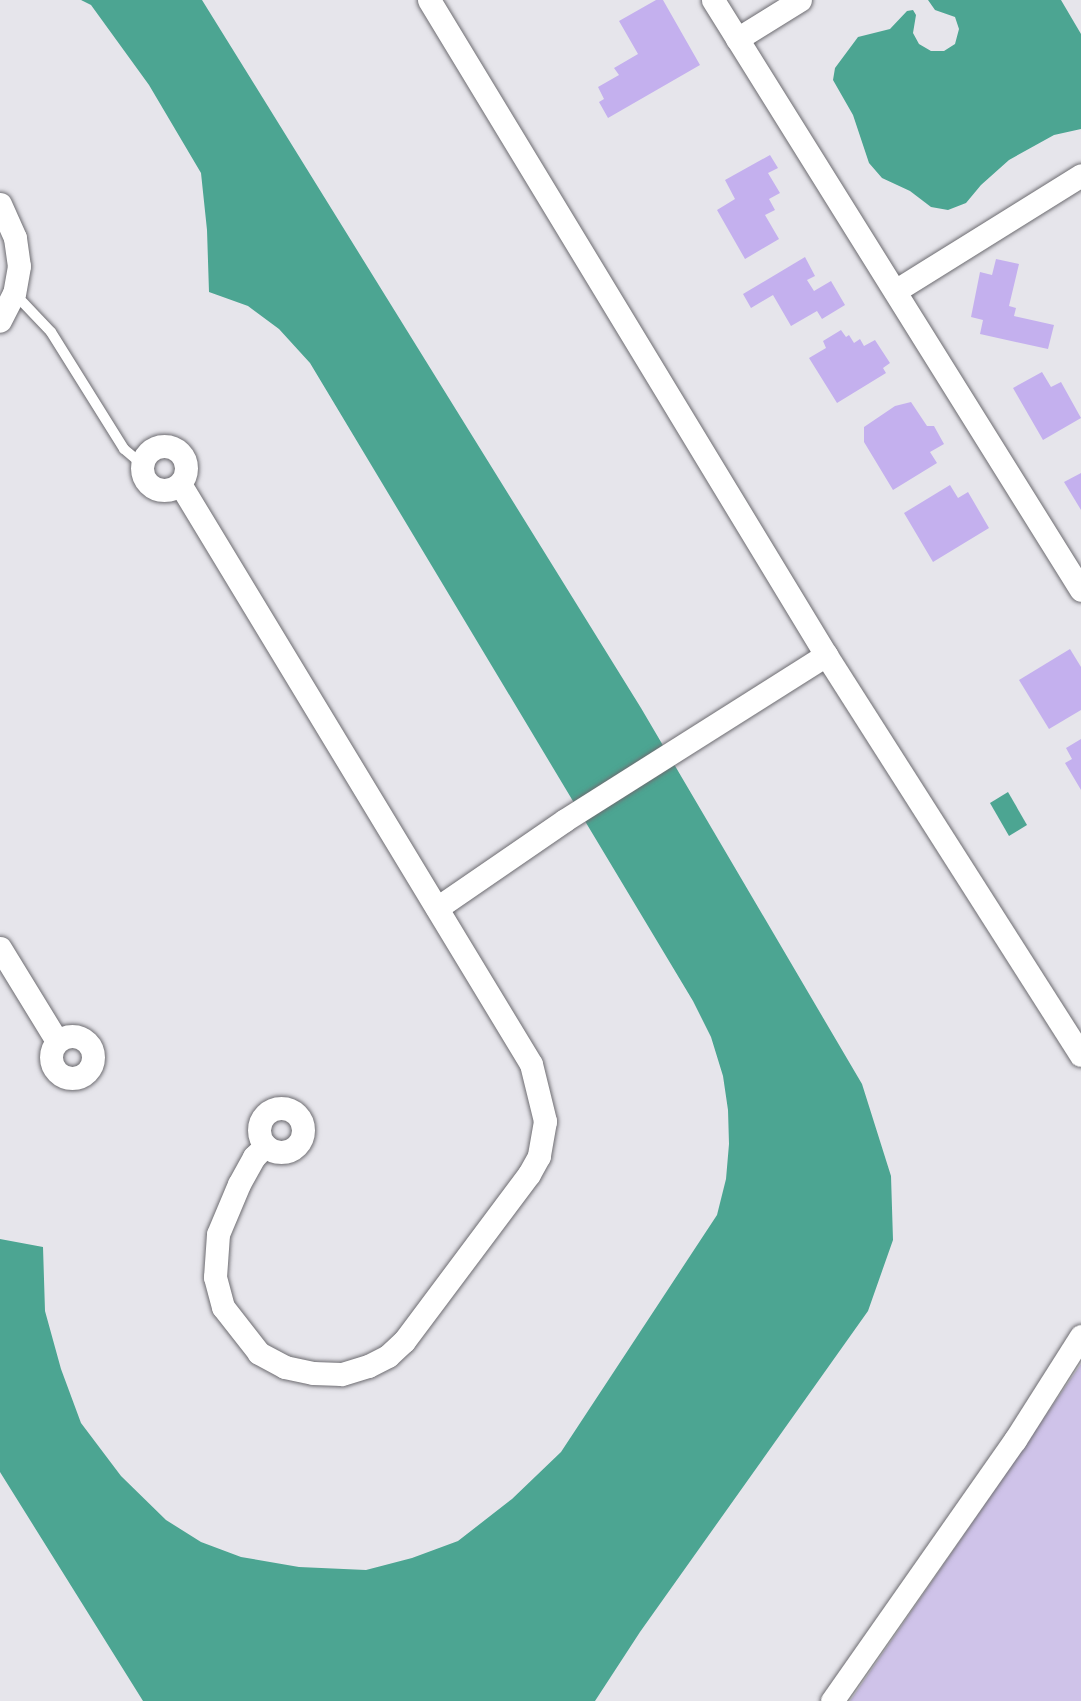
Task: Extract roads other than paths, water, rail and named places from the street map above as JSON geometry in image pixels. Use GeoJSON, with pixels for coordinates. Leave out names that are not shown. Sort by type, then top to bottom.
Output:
{"type":"FeatureCollection","features":[{"type":"Feature","properties":{"kind":"street"},"geometry":{"type":"LineString","coordinates":[[429,0],[827,655],[1081,1055]]}},
{"type":"Feature","properties":{"kind":"street"},"geometry":{"type":"LineString","coordinates":[[713,0],[1081,590]]}},
{"type":"Feature","properties":{"kind":"street"},"geometry":{"type":"LineString","coordinates":[[737,39],[800,0]]}},
{"type":"Feature","properties":{"kind":"street"},"geometry":{"type":"LineString","coordinates":[[895,291],[1081,175]]}},
{"type":"Feature","properties":{"kind":"street"},"geometry":{"type":"LineString","coordinates":[[0,204],[15,238],[19,266],[14,293],[0,321]]}},
{"type":"Feature","properties":{"kind":"street"},"geometry":{"type":"LineString","coordinates":[[163,446],[178,450],[187,471],[180,484],[168,490],[154,488],[145,478],[143,465],[145,458],[155,448],[163,446]]}},
{"type":"Feature","properties":{"kind":"street"},"geometry":{"type":"LineString","coordinates":[[180,484],[530,1064],[545,1121],[539,1156],[529,1174],[404,1341],[388,1356],[368,1366],[341,1374],[313,1373],[285,1367],[259,1353],[223,1307],[215,1277],[218,1234],[239,1184],[254,1157],[265,1146]]}},
{"type":"Feature","properties":{"kind":"street"},"geometry":{"type":"LineString","coordinates":[[437,908],[565,820],[827,655]]}},
{"type":"Feature","properties":{"kind":"street"},"geometry":{"type":"LineString","coordinates":[[0,948],[57,1041]]}},
{"type":"Feature","properties":{"kind":"street"},"geometry":{"type":"LineString","coordinates":[[832,1701],[1015,1440],[1081,1336]]}},
{"type":"Feature","properties":{"kind":"lane"},"geometry":{"type":"LineString","coordinates":[[14,293],[51,332],[124,449],[143,465]]}}]}
